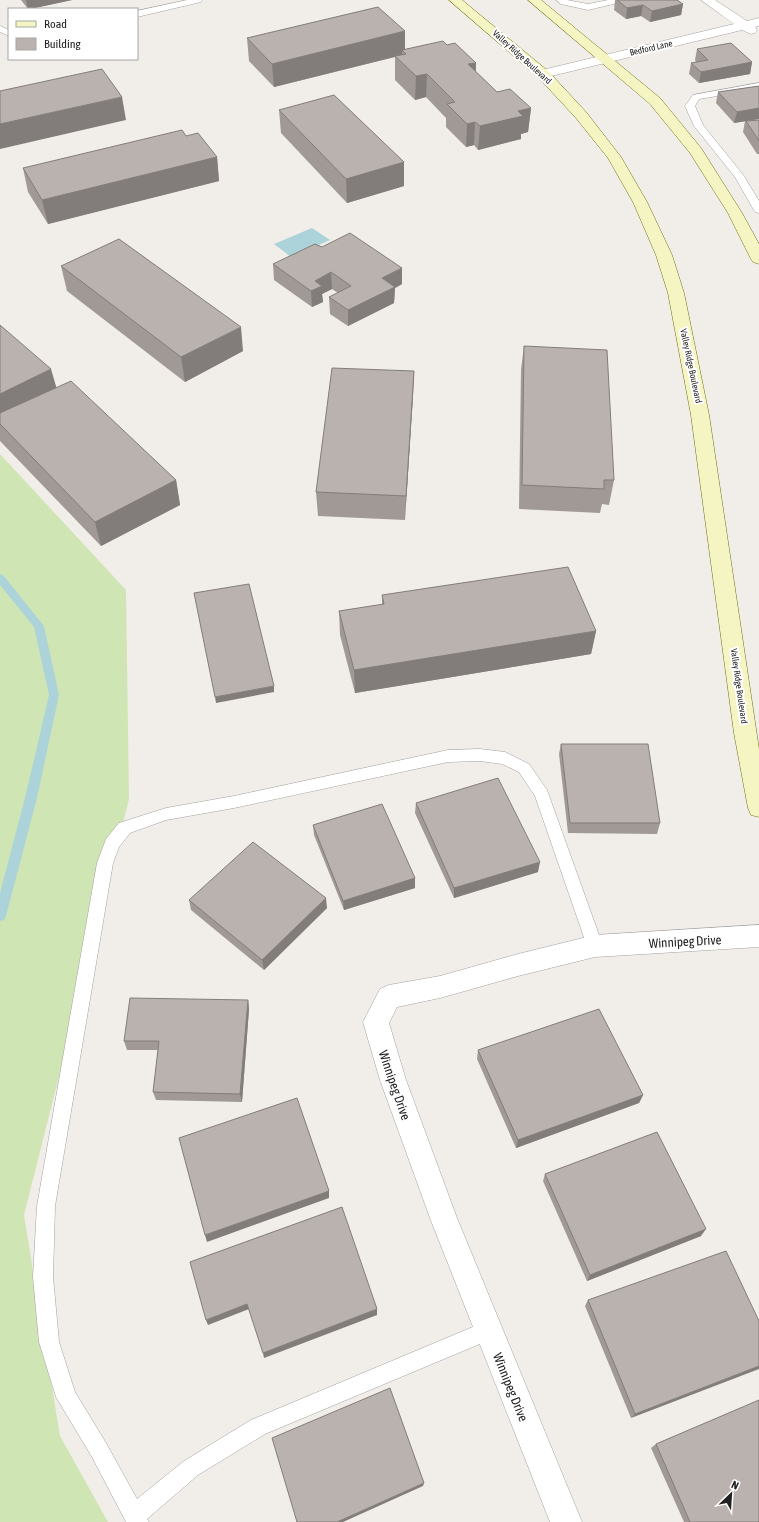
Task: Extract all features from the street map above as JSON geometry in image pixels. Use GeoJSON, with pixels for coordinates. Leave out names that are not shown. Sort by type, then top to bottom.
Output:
{"type":"FeatureCollection","features":[{"type":"Feature","properties":{"kind":"main road","name":"Valley Ridge Boulevard"},"geometry":{"type":"LineString","coordinates":[[455,0],[543,74],[581,115],[614,157],[648,220],[664,255],[676,293],[700,415],[745,733],[759,808]]}},
{"type":"Feature","properties":{"kind":"main road"},"geometry":{"type":"LineString","coordinates":[[534,0],[655,101],[696,151],[735,213],[759,259]]}},
{"type":"Feature","properties":{"kind":"street"},"geometry":{"type":"LineString","coordinates":[[707,0],[759,36]]}},
{"type":"Feature","properties":{"kind":"street","name":"Bedford Lane"},"geometry":{"type":"LineString","coordinates":[[543,74],[759,22]]}},
{"type":"Feature","properties":{"kind":"street","name":"Winnipeg Drive"},"geometry":{"type":"LineString","coordinates":[[566,1522],[487,1331],[384,1056],[376,1022],[389,997],[440,986],[595,946],[759,936]]}},
{"type":"Feature","properties":{"kind":"lane"},"geometry":{"type":"LineString","coordinates":[[138,14],[198,0]]}},
{"type":"Feature","properties":{"kind":"lane"},"geometry":{"type":"LineString","coordinates":[[560,0],[588,7],[619,0]]}},
{"type":"Feature","properties":{"kind":"lane"},"geometry":{"type":"LineString","coordinates":[[759,86],[696,97],[690,106],[699,126],[739,176],[759,210]]}},
{"type":"Feature","properties":{"kind":"lane"},"geometry":{"type":"LineString","coordinates":[[487,1331],[258,1427],[191,1468],[136,1519],[99,1450],[66,1397],[49,1342],[43,1277],[46,1206],[105,863],[112,844],[125,828],[166,814],[234,802],[448,756],[480,755],[505,758],[524,768],[542,794],[595,946]]}},
{"type":"Feature","properties":{"kind":"green space"},"geometry":{"type":"Polygon","coordinates":[[[0,454],[126,590],[129,799],[24,1215],[60,1436],[108,1522],[0,1522],[0,454]]]}},
{"type":"Feature","properties":{"kind":"water"},"geometry":{"type":"Polygon","coordinates":[[[312,228],[330,240],[291,257],[274,244],[312,228]]]}},
{"type":"Feature","properties":{"kind":"building"},"geometry":{"type":"Polygon","coordinates":[[[617,0],[677,0],[683,4],[652,11],[643,5],[627,8],[617,0]]]}},
{"type":"Feature","properties":{"kind":"building"},"geometry":{"type":"Polygon","coordinates":[[[378,7],[405,31],[272,64],[247,38],[378,7]]]}},
{"type":"Feature","properties":{"kind":"building"},"geometry":{"type":"Polygon","coordinates":[[[443,41],[447,45],[455,43],[476,63],[468,64],[497,92],[510,89],[531,108],[518,111],[523,116],[480,126],[475,122],[467,124],[447,104],[455,102],[427,74],[416,76],[395,56],[406,54],[402,50],[443,41]]]}},
{"type":"Feature","properties":{"kind":"building"},"geometry":{"type":"Polygon","coordinates":[[[731,43],[752,62],[701,72],[691,63],[708,60],[697,49],[731,43]]]}},
{"type":"Feature","properties":{"kind":"building"},"geometry":{"type":"Polygon","coordinates":[[[102,69],[122,97],[0,124],[0,91],[102,69]]]}},
{"type":"Feature","properties":{"kind":"building"},"geometry":{"type":"Polygon","coordinates":[[[759,86],[759,108],[737,112],[718,92],[759,86]]]}},
{"type":"Feature","properties":{"kind":"building"},"geometry":{"type":"Polygon","coordinates":[[[334,95],[404,162],[346,179],[279,110],[334,95]]]}},
{"type":"Feature","properties":{"kind":"building"},"geometry":{"type":"Polygon","coordinates":[[[759,120],[759,141],[746,121],[759,120]]]}},
{"type":"Feature","properties":{"kind":"building"},"geometry":{"type":"Polygon","coordinates":[[[182,130],[186,136],[198,133],[217,157],[42,200],[23,168],[182,130]]]}},
{"type":"Feature","properties":{"kind":"building"},"geometry":{"type":"Polygon","coordinates":[[[350,233],[402,268],[382,278],[395,287],[348,310],[329,297],[351,286],[331,272],[315,281],[322,286],[311,291],[273,264],[315,244],[322,247],[350,233]]]}},
{"type":"Feature","properties":{"kind":"building"},"geometry":{"type":"Polygon","coordinates":[[[119,239],[241,327],[181,357],[61,266],[119,239]]]}},
{"type":"Feature","properties":{"kind":"building"},"geometry":{"type":"Polygon","coordinates":[[[0,325],[51,369],[0,394],[0,325]]]}},
{"type":"Feature","properties":{"kind":"building"},"geometry":{"type":"Polygon","coordinates":[[[524,346],[607,350],[614,480],[604,480],[604,489],[522,485],[524,346]]]}},
{"type":"Feature","properties":{"kind":"building"},"geometry":{"type":"Polygon","coordinates":[[[332,368],[414,371],[406,496],[316,492],[332,368]]]}},
{"type":"Feature","properties":{"kind":"building"},"geometry":{"type":"Polygon","coordinates":[[[71,381],[176,480],[95,522],[0,424],[0,413],[71,381]]]}},
{"type":"Feature","properties":{"kind":"building"},"geometry":{"type":"Polygon","coordinates":[[[568,567],[596,631],[354,670],[339,611],[384,604],[382,595],[568,567]]]}},
{"type":"Feature","properties":{"kind":"building"},"geometry":{"type":"Polygon","coordinates":[[[249,584],[274,686],[215,697],[194,593],[249,584]]]}},
{"type":"Feature","properties":{"kind":"building"},"geometry":{"type":"Polygon","coordinates":[[[561,744],[648,744],[660,823],[570,823],[561,744]]]}},
{"type":"Feature","properties":{"kind":"building"},"geometry":{"type":"Polygon","coordinates":[[[498,778],[540,862],[454,888],[416,803],[498,778]]]}},
{"type":"Feature","properties":{"kind":"building"},"geometry":{"type":"Polygon","coordinates":[[[382,804],[415,878],[343,901],[313,825],[382,804]]]}},
{"type":"Feature","properties":{"kind":"building"},"geometry":{"type":"Polygon","coordinates":[[[253,842],[326,898],[262,960],[189,900],[253,842]]]}},
{"type":"Feature","properties":{"kind":"building"},"geometry":{"type":"Polygon","coordinates":[[[130,998],[248,1000],[240,1094],[153,1092],[159,1041],[124,1041],[130,998]]]}},
{"type":"Feature","properties":{"kind":"building"},"geometry":{"type":"Polygon","coordinates":[[[599,1009],[643,1095],[518,1140],[478,1050],[599,1009]]]}},
{"type":"Feature","properties":{"kind":"building"},"geometry":{"type":"Polygon","coordinates":[[[297,1098],[329,1191],[205,1235],[179,1138],[297,1098]]]}},
{"type":"Feature","properties":{"kind":"building"},"geometry":{"type":"Polygon","coordinates":[[[657,1132],[706,1229],[590,1275],[545,1174],[657,1132]]]}},
{"type":"Feature","properties":{"kind":"building"},"geometry":{"type":"Polygon","coordinates":[[[342,1207],[377,1309],[263,1353],[247,1304],[206,1320],[190,1262],[342,1207]]]}},
{"type":"Feature","properties":{"kind":"building"},"geometry":{"type":"Polygon","coordinates":[[[726,1251],[759,1321],[759,1366],[635,1414],[588,1300],[726,1251]]]}},
{"type":"Feature","properties":{"kind":"building"},"geometry":{"type":"Polygon","coordinates":[[[390,1388],[424,1483],[337,1522],[297,1522],[272,1438],[390,1388]]]}},
{"type":"Feature","properties":{"kind":"building"},"geometry":{"type":"Polygon","coordinates":[[[759,1400],[759,1522],[690,1522],[656,1444],[759,1400]]]}},
{"type":"Feature","properties":{"kind":"waterway"},"geometry":{"type":"LineString","coordinates":[[0,578],[39,626],[54,695],[31,798],[0,916]]}}]}
